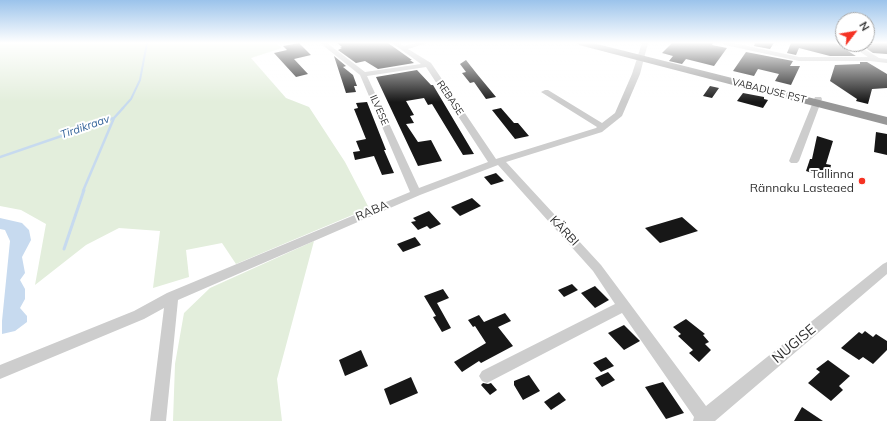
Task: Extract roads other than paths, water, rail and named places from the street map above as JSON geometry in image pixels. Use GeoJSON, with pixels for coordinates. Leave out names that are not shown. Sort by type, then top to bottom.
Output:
{"type":"FeatureCollection","features":[{"type":"Feature","properties":{"kind":"highway","name":"VABADUSE PST"},"geometry":{"type":"LineString","coordinates":[[668,63],[817,101],[887,121]]}},
{"type":"Feature","properties":{"kind":"highway","name":"VABADUSE PST"},"geometry":{"type":"LineString","coordinates":[[817,101],[887,116]]}},
{"type":"Feature","properties":{"kind":"street","name":"ILVESE"},"geometry":{"type":"LineString","coordinates":[[348,63],[363,74],[416,193]]}},
{"type":"Feature","properties":{"kind":"street","name":"REBASE"},"geometry":{"type":"LineString","coordinates":[[425,63],[428,65],[497,162]]}},
{"type":"Feature","properties":{"kind":"street","name":"RABA"},"geometry":{"type":"LineString","coordinates":[[0,372],[139,315],[172,297],[416,193],[497,162],[599,130],[619,114],[639,63]]}},
{"type":"Feature","properties":{"kind":"street"},"geometry":{"type":"LineString","coordinates":[[363,74],[428,65]]}},
{"type":"Feature","properties":{"kind":"street"},"geometry":{"type":"LineString","coordinates":[[545,92],[603,127]]}},
{"type":"Feature","properties":{"kind":"street"},"geometry":{"type":"LineString","coordinates":[[794,161],[817,101]]}},
{"type":"Feature","properties":{"kind":"street","name":"KÄRBI"},"geometry":{"type":"LineString","coordinates":[[497,162],[590,259],[625,305],[704,420]]}},
{"type":"Feature","properties":{"kind":"street","name":"NUGISE"},"geometry":{"type":"LineString","coordinates":[[704,420],[887,267]]}},
{"type":"Feature","properties":{"kind":"street"},"geometry":{"type":"LineString","coordinates":[[158,421],[172,297]]}},
{"type":"Feature","properties":{"kind":"street"},"geometry":{"type":"LineString","coordinates":[[487,376],[625,305]]}},
{"type":"Feature","properties":{"kind":"water"},"geometry":{"type":"Polygon","coordinates":[[[0,218],[22,223],[29,230],[31,240],[22,257],[25,273],[20,280],[25,289],[25,299],[20,308],[27,316],[27,322],[15,331],[2,334],[10,241],[5,230],[0,229],[0,218]]]}},
{"type":"Feature","properties":{"kind":"waterway","name":"Tirdikraav"},"geometry":{"type":"LineString","coordinates":[[122,109],[131,99],[140,80],[143,63]]}},
{"type":"Feature","properties":{"kind":"waterway","name":"Tirdikraav"},"geometry":{"type":"LineString","coordinates":[[114,118],[123,108]]}},
{"type":"Feature","properties":{"kind":"waterway","name":"Tirdikraav"},"geometry":{"type":"LineString","coordinates":[[0,157],[114,118]]}},
{"type":"Feature","properties":{"kind":"waterway"},"geometry":{"type":"LineString","coordinates":[[83,191],[114,118]]}},
{"type":"Feature","properties":{"kind":"waterway"},"geometry":{"type":"LineString","coordinates":[[64,249],[84,190]]}},
{"type":"Feature","properties":{"kind":"place","name":"Tallinna Rännaku Lasteaed"},"geometry":{"type":"Point","coordinates":[862,181]}}]}
